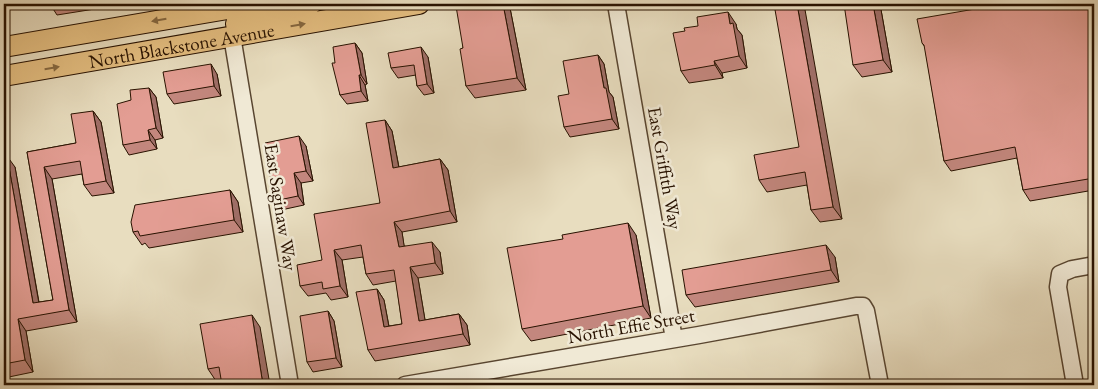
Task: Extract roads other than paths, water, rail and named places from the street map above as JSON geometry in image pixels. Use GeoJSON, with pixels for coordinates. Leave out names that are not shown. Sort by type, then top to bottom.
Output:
{"type":"FeatureCollection","features":[{"type":"Feature","properties":{"kind":"main road","name":"North Blackstone Avenue"},"geometry":{"type":"LineString","coordinates":[[4,47],[224,6],[256,4]]}},
{"type":"Feature","properties":{"kind":"main road"},"geometry":{"type":"LineString","coordinates":[[232,36],[233,27],[240,22],[295,10],[311,4]]}},
{"type":"Feature","properties":{"kind":"main road","name":"North Blackstone Avenue"},"geometry":{"type":"LineString","coordinates":[[4,76],[419,4]]}},
{"type":"Feature","properties":{"kind":"main road"},"geometry":{"type":"LineString","coordinates":[[159,49],[164,40],[172,34],[209,28],[220,23],[225,18],[224,6]]}},
{"type":"Feature","properties":{"kind":"street","name":"East Griffith Way"},"geometry":{"type":"LineString","coordinates":[[616,4],[674,339]]}},
{"type":"Feature","properties":{"kind":"street","name":"East Saginaw Way"},"geometry":{"type":"LineString","coordinates":[[232,36],[290,385]]}},
{"type":"Feature","properties":{"kind":"street"},"geometry":{"type":"LineString","coordinates":[[1075,385],[1058,287],[1060,274],[1072,269],[1094,265]]}},
{"type":"Feature","properties":{"kind":"street","name":"North Effie Street"},"geometry":{"type":"LineString","coordinates":[[405,385],[483,378],[674,339],[863,306],[866,311],[880,385]]}}]}
